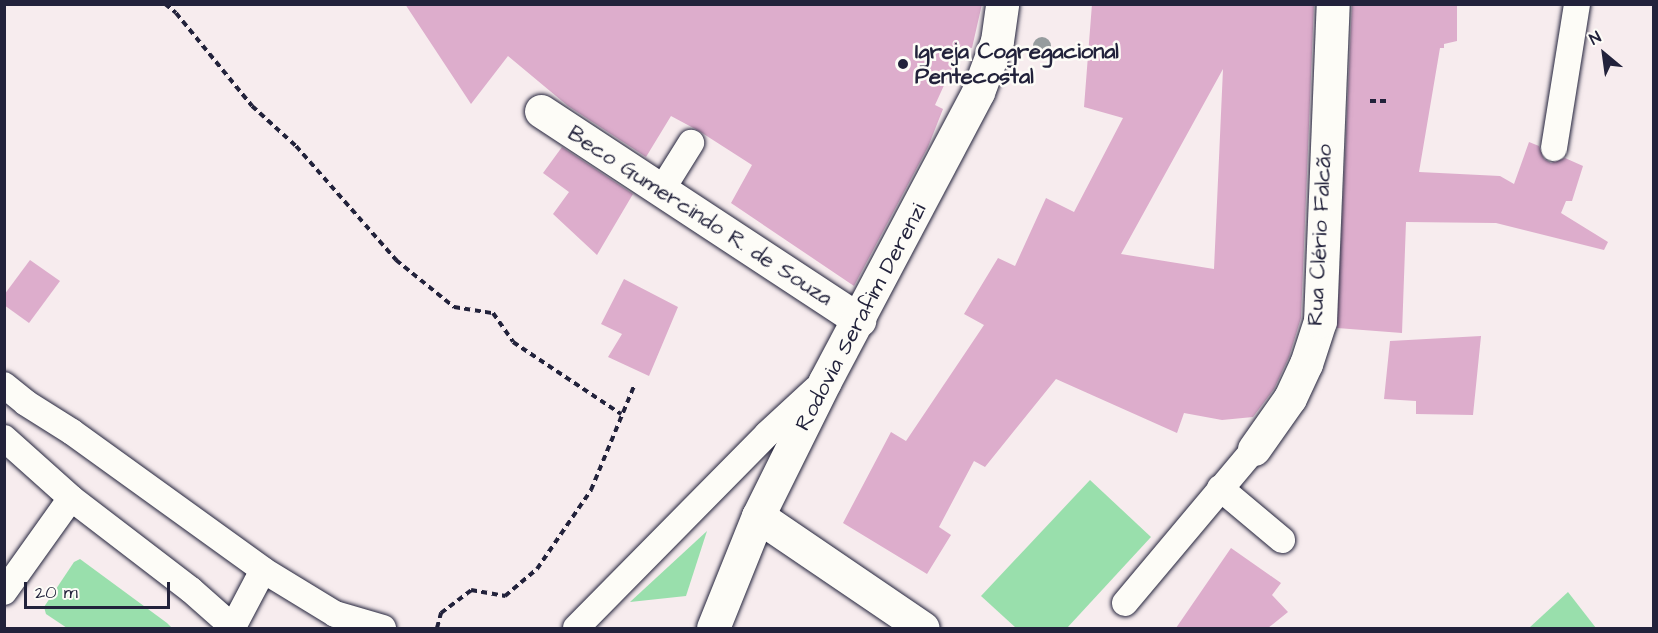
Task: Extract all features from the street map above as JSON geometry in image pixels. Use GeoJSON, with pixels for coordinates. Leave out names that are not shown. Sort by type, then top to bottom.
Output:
{"type":"FeatureCollection","features":[{"type":"Feature","properties":{"kind":"street","name":"Rodovia Serafim Derenzi"},"geometry":{"type":"LineString","coordinates":[[713,628],[758,516],[825,381],[978,92],[994,50],[1002,4]]}},
{"type":"Feature","properties":{"kind":"street","name":"Rua Clério Falcão"},"geometry":{"type":"LineString","coordinates":[[1254,449],[1290,398],[1306,364],[1320,321],[1333,4]]}},
{"type":"Feature","properties":{"kind":"street","name":"Beco Gumercindo R. de Souza"},"geometry":{"type":"LineString","coordinates":[[541,111],[859,320]]}},
{"type":"Feature","properties":{"kind":"street"},"geometry":{"type":"LineString","coordinates":[[758,516],[923,628]]}},
{"type":"Feature","properties":{"kind":"lane"},"geometry":{"type":"LineString","coordinates":[[1554,148],[1577,4]]}},
{"type":"Feature","properties":{"kind":"lane"},"geometry":{"type":"LineString","coordinates":[[661,191],[691,143]]}},
{"type":"Feature","properties":{"kind":"lane"},"geometry":{"type":"LineString","coordinates":[[576,628],[767,434],[825,381]]}},
{"type":"Feature","properties":{"kind":"lane"},"geometry":{"type":"LineString","coordinates":[[4,385],[26,403],[72,432],[263,570],[327,621],[383,628]]}},
{"type":"Feature","properties":{"kind":"lane"},"geometry":{"type":"LineString","coordinates":[[26,403],[4,436],[71,498],[191,590],[234,628],[263,570]]}},
{"type":"Feature","properties":{"kind":"lane"},"geometry":{"type":"LineString","coordinates":[[1125,603],[1254,449]]}},
{"type":"Feature","properties":{"kind":"lane"},"geometry":{"type":"LineString","coordinates":[[1220,488],[1282,540]]}},
{"type":"Feature","properties":{"kind":"lane"},"geometry":{"type":"LineString","coordinates":[[4,592],[71,498]]}},
{"type":"Feature","properties":{"kind":"path"},"geometry":{"type":"LineString","coordinates":[[165,4],[176,13],[252,106],[296,146],[396,260],[454,307],[493,313],[513,342],[621,414]]}},
{"type":"Feature","properties":{"kind":"path"},"geometry":{"type":"LineString","coordinates":[[437,628],[441,613],[471,590],[505,596],[537,569],[591,490],[634,387]]}},
{"type":"Feature","properties":{"kind":"green space"},"geometry":{"type":"Polygon","coordinates":[[[1090,480],[1151,537],[1067,628],[1016,628],[981,596],[1090,480]]]}},
{"type":"Feature","properties":{"kind":"green space"},"geometry":{"type":"Polygon","coordinates":[[[707,531],[686,596],[630,602],[707,531]]]}},
{"type":"Feature","properties":{"kind":"green space"},"geometry":{"type":"Polygon","coordinates":[[[80,559],[172,628],[67,628],[46,614],[44,607],[74,562],[80,559]]]}},
{"type":"Feature","properties":{"kind":"green space"},"geometry":{"type":"Polygon","coordinates":[[[1568,592],[1596,628],[1529,628],[1568,592]]]}},
{"type":"Feature","properties":{"kind":"building"},"geometry":{"type":"Polygon","coordinates":[[[405,4],[982,4],[972,48],[962,46],[935,105],[943,109],[928,147],[854,286],[731,203],[752,165],[671,116],[646,157],[568,106],[508,56],[471,104],[405,4]]]}},
{"type":"Feature","properties":{"kind":"building"},"geometry":{"type":"Polygon","coordinates":[[[1092,4],[1314,4],[1301,318],[1289,357],[1274,389],[1253,417],[1222,420],[1184,413],[1177,433],[1056,379],[985,467],[974,461],[939,527],[951,535],[927,574],[843,523],[891,432],[906,441],[984,325],[964,314],[998,258],[1015,266],[1046,198],[1074,212],[1123,118],[1084,107],[1092,4]],[[1223,69],[1121,254],[1214,269],[1223,69]]]}},
{"type":"Feature","properties":{"kind":"building"},"geometry":{"type":"Polygon","coordinates":[[[1352,4],[1457,4],[1457,41],[1444,44],[1444,48],[1440,48],[1419,172],[1500,176],[1514,184],[1529,142],[1539,146],[1544,159],[1551,163],[1565,158],[1583,166],[1572,201],[1566,201],[1561,213],[1608,242],[1604,250],[1496,223],[1406,222],[1402,333],[1337,328],[1352,4]]]}},
{"type":"Feature","properties":{"kind":"building"},"geometry":{"type":"Polygon","coordinates":[[[562,147],[633,194],[597,255],[553,214],[569,192],[543,173],[562,147]]]}},
{"type":"Feature","properties":{"kind":"building"},"geometry":{"type":"Polygon","coordinates":[[[30,260],[60,281],[29,323],[4,305],[4,295],[30,260]]]}},
{"type":"Feature","properties":{"kind":"building"},"geometry":{"type":"Polygon","coordinates":[[[624,279],[678,307],[649,376],[608,357],[622,334],[601,324],[624,279]]]}},
{"type":"Feature","properties":{"kind":"building"},"geometry":{"type":"Polygon","coordinates":[[[1481,336],[1473,415],[1416,414],[1416,401],[1384,399],[1390,341],[1481,336]]]}},
{"type":"Feature","properties":{"kind":"building"},"geometry":{"type":"Polygon","coordinates":[[[1231,548],[1281,583],[1272,595],[1288,612],[1268,628],[1176,628],[1231,548]]]}},
{"type":"Feature","properties":{"kind":"place","name":"Igreja Cogregacional Pentecostal"},"geometry":{"type":"Point","coordinates":[903,64]}}]}
